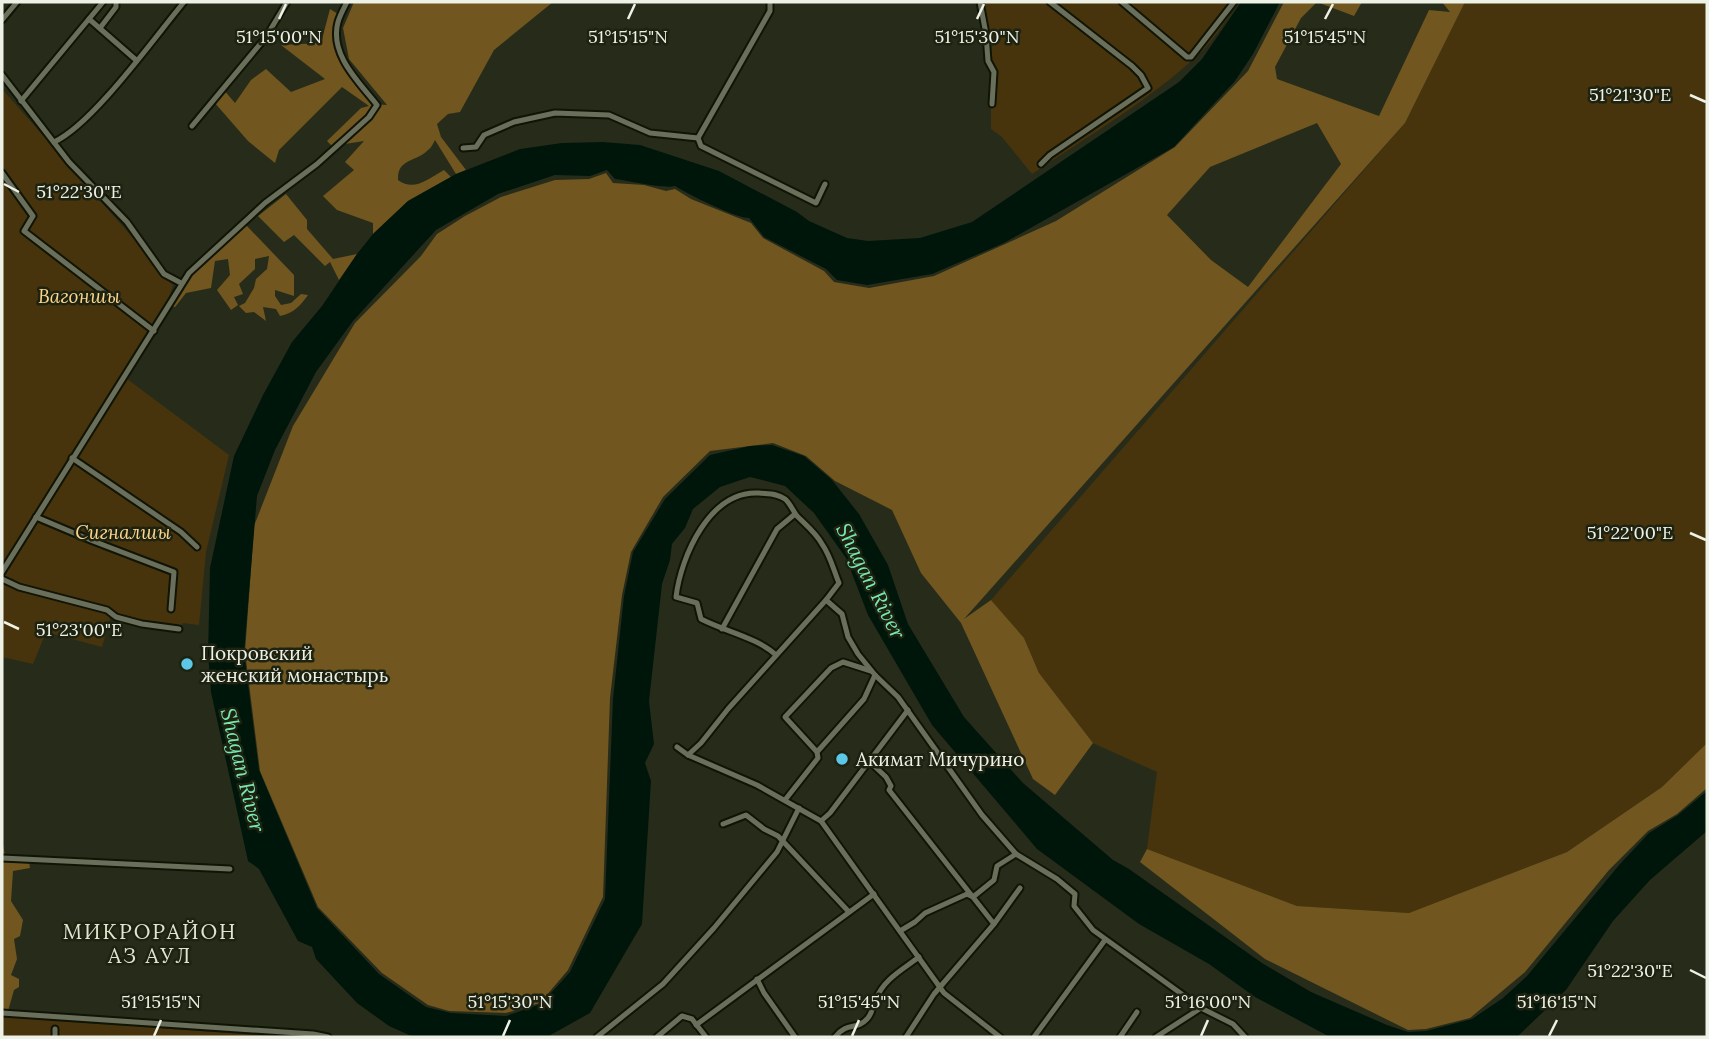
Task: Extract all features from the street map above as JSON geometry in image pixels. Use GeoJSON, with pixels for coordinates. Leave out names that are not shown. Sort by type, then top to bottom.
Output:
{"type":"FeatureCollection","features":[{"type":"Feature","properties":{"kind":"street"},"geometry":{"type":"LineString","coordinates":[[2,20],[17,2]]}},
{"type":"Feature","properties":{"kind":"street"},"geometry":{"type":"LineString","coordinates":[[21,101],[103,2]]}},
{"type":"Feature","properties":{"kind":"street"},"geometry":{"type":"LineString","coordinates":[[100,29],[116,7],[116,2]]}},
{"type":"Feature","properties":{"kind":"street"},"geometry":{"type":"LineString","coordinates":[[54,142],[73,131],[184,2]]}},
{"type":"Feature","properties":{"kind":"street"},"geometry":{"type":"LineString","coordinates":[[192,126],[265,37],[287,2]]}},
{"type":"Feature","properties":{"kind":"street"},"geometry":{"type":"LineString","coordinates":[[2,572],[189,273],[265,203],[317,164],[369,117],[377,106],[349,72],[342,56],[337,24],[347,2]]}},
{"type":"Feature","properties":{"kind":"street"},"geometry":{"type":"LineString","coordinates":[[770,2],[769,11],[698,138],[701,146],[816,203],[825,184]]}},
{"type":"Feature","properties":{"kind":"street"},"geometry":{"type":"LineString","coordinates":[[980,2],[988,61],[994,72],[992,104]]}},
{"type":"Feature","properties":{"kind":"street"},"geometry":{"type":"LineString","coordinates":[[1041,164],[1050,155],[1148,88],[1132,66],[1050,2]]}},
{"type":"Feature","properties":{"kind":"street"},"geometry":{"type":"LineString","coordinates":[[1122,2],[1187,57],[1191,57],[1230,11],[1234,2]]}},
{"type":"Feature","properties":{"kind":"street"},"geometry":{"type":"LineString","coordinates":[[89,19],[136,60]]}},
{"type":"Feature","properties":{"kind":"street"},"geometry":{"type":"LineString","coordinates":[[2,75],[54,142],[100,196],[120,214],[164,275],[181,283]]}},
{"type":"Feature","properties":{"kind":"street"},"geometry":{"type":"LineString","coordinates":[[463,148],[476,147],[484,135],[514,122],[555,113],[609,115],[650,133],[698,138]]}},
{"type":"Feature","properties":{"kind":"street"},"geometry":{"type":"LineString","coordinates":[[2,173],[33,216],[24,231],[154,331]]}},
{"type":"Feature","properties":{"kind":"street"},"geometry":{"type":"LineString","coordinates":[[72,458],[181,532],[197,547]]}},
{"type":"Feature","properties":{"kind":"street"},"geometry":{"type":"LineString","coordinates":[[688,755],[701,743],[839,583],[823,545],[786,499],[770,493],[740,495],[717,509],[700,531],[684,562],[676,597],[697,603],[701,619],[768,647],[776,655]]}},
{"type":"Feature","properties":{"kind":"street"},"geometry":{"type":"LineString","coordinates":[[722,629],[777,530],[795,513]]}},
{"type":"Feature","properties":{"kind":"street"},"geometry":{"type":"LineString","coordinates":[[36,517],[174,572],[171,609]]}},
{"type":"Feature","properties":{"kind":"street"},"geometry":{"type":"LineString","coordinates":[[2,579],[19,587],[107,610],[116,617],[179,629]]}},
{"type":"Feature","properties":{"kind":"street"},"geometry":{"type":"LineString","coordinates":[[826,600],[842,614],[848,637],[873,673],[898,697],[982,815],[1016,854],[1057,879],[1075,894],[1074,906],[1079,914],[1105,940],[1201,1008],[1233,1024],[1245,1037]]}},
{"type":"Feature","properties":{"kind":"street"},"geometry":{"type":"LineString","coordinates":[[785,800],[818,758],[817,752],[785,717],[831,668],[843,662],[873,673]]}},
{"type":"Feature","properties":{"kind":"street"},"geometry":{"type":"LineString","coordinates":[[817,752],[864,699],[873,673]]}},
{"type":"Feature","properties":{"kind":"street"},"geometry":{"type":"LineString","coordinates":[[821,821],[830,813],[908,710]]}},
{"type":"Feature","properties":{"kind":"street"},"geometry":{"type":"LineString","coordinates":[[677,747],[688,755],[785,800],[821,821],[940,987],[1000,1037]]}},
{"type":"Feature","properties":{"kind":"street"},"geometry":{"type":"LineString","coordinates":[[869,761],[886,777],[891,786],[889,790],[994,924]]}},
{"type":"Feature","properties":{"kind":"street"},"geometry":{"type":"LineString","coordinates":[[597,1037],[663,984],[718,923],[776,852],[799,808]]}},
{"type":"Feature","properties":{"kind":"street"},"geometry":{"type":"LineString","coordinates":[[723,824],[746,815],[778,836],[849,912]]}},
{"type":"Feature","properties":{"kind":"street"},"geometry":{"type":"LineString","coordinates":[[973,897],[994,880],[997,866],[1016,854]]}},
{"type":"Feature","properties":{"kind":"street"},"geometry":{"type":"LineString","coordinates":[[2,858],[230,869]]}},
{"type":"Feature","properties":{"kind":"street"},"geometry":{"type":"LineString","coordinates":[[906,1037],[940,987],[994,924],[1020,888]]}},
{"type":"Feature","properties":{"kind":"street"},"geometry":{"type":"LineString","coordinates":[[696,1024],[874,894]]}},
{"type":"Feature","properties":{"kind":"street"},"geometry":{"type":"LineString","coordinates":[[900,931],[938,906],[967,894],[973,897]]}},
{"type":"Feature","properties":{"kind":"street"},"geometry":{"type":"LineString","coordinates":[[1034,1037],[1105,940]]}},
{"type":"Feature","properties":{"kind":"street"},"geometry":{"type":"LineString","coordinates":[[835,1037],[842,1028],[865,1022],[887,980],[919,957]]}},
{"type":"Feature","properties":{"kind":"street"},"geometry":{"type":"LineString","coordinates":[[757,979],[795,1037]]}},
{"type":"Feature","properties":{"kind":"street"},"geometry":{"type":"LineString","coordinates":[[1156,1037],[1201,1008]]}},
{"type":"Feature","properties":{"kind":"street"},"geometry":{"type":"LineString","coordinates":[[1120,1037],[1137,1012]]}},
{"type":"Feature","properties":{"kind":"street"},"geometry":{"type":"LineString","coordinates":[[2,1013],[328,1037]]}},
{"type":"Feature","properties":{"kind":"street"},"geometry":{"type":"LineString","coordinates":[[657,1037],[682,1016],[692,1018],[706,1037]]}},
{"type":"Feature","properties":{"kind":"street"},"geometry":{"type":"LineString","coordinates":[[55,1029],[55,1037]]}},
{"type":"Feature","properties":{"kind":"green space"},"geometry":{"type":"Polygon","coordinates":[[[978,2],[1239,2],[1210,42],[1180,71],[1118,117],[1032,174],[1002,137],[991,129],[991,75],[986,63],[978,2]]]}},
{"type":"Feature","properties":{"kind":"green space"},"geometry":{"type":"Polygon","coordinates":[[[1465,2],[1707,2],[1707,743],[1662,787],[1567,852],[1409,913],[1297,906],[1147,849],[1157,772],[1093,743],[1039,673],[1024,638],[991,600],[1405,123],[1465,2]]]}},
{"type":"Feature","properties":{"kind":"green space"},"geometry":{"type":"Polygon","coordinates":[[[2,89],[173,285],[166,307],[123,376],[229,455],[206,552],[199,625],[183,623],[177,631],[110,618],[102,647],[46,632],[33,664],[2,657],[2,89]]]}},
{"type":"Feature","properties":{"kind":"green space"},"geometry":{"type":"Polygon","coordinates":[[[2,1017],[285,1037],[2,1037],[2,1017]]]}},
{"type":"Feature","properties":{"kind":"shaded area"},"geometry":{"type":"Polygon","coordinates":[[[354,2],[553,2],[494,50],[460,112],[448,114],[437,124],[441,137],[466,170],[456,174],[435,140],[424,154],[404,164],[398,180],[410,185],[415,184],[444,170],[451,177],[408,201],[373,234],[373,223],[337,210],[323,196],[354,170],[345,162],[364,141],[332,146],[327,141],[361,108],[369,106],[342,87],[279,150],[275,163],[248,141],[214,102],[223,89],[235,103],[251,80],[266,69],[291,92],[325,79],[281,45],[321,43],[330,9],[338,14],[334,41],[341,64],[372,104],[387,105],[349,59],[343,28],[354,2]]]}},
{"type":"Feature","properties":{"kind":"shaded area"},"geometry":{"type":"Polygon","coordinates":[[[1284,2],[1317,2],[1301,18],[1275,67],[1277,79],[1379,116],[1429,10],[1450,12],[1442,2],[1465,2],[1405,123],[964,619],[991,600],[1024,638],[1039,673],[1093,743],[1055,795],[1033,779],[961,623],[921,573],[892,510],[835,481],[806,456],[773,443],[710,451],[663,497],[631,552],[622,595],[610,698],[603,897],[568,970],[540,1003],[506,1013],[449,1011],[428,1005],[382,973],[318,907],[260,771],[245,652],[254,526],[293,426],[355,323],[421,256],[437,234],[501,197],[555,180],[589,179],[606,173],[613,183],[644,185],[666,191],[675,189],[691,199],[751,223],[763,238],[824,271],[834,282],[869,288],[934,276],[1056,221],[1175,147],[1248,71],[1284,2]],[[1317,123],[1210,167],[1167,215],[1211,260],[1248,287],[1341,164],[1317,123]]]}},
{"type":"Feature","properties":{"kind":"shaded area"},"geometry":{"type":"Polygon","coordinates":[[[1317,2],[1362,2],[1354,16],[1317,2]]]}},
{"type":"Feature","properties":{"kind":"shaded area"},"geometry":{"type":"Polygon","coordinates":[[[286,194],[307,220],[307,229],[333,259],[357,254],[339,280],[330,262],[325,266],[294,235],[284,242],[258,216],[286,194]]]}},
{"type":"Feature","properties":{"kind":"shaded area"},"geometry":{"type":"Polygon","coordinates":[[[246,225],[294,275],[294,296],[275,290],[275,296],[281,305],[291,303],[301,294],[308,295],[299,306],[280,316],[276,309],[263,307],[266,321],[254,312],[246,313],[239,306],[245,303],[256,279],[267,269],[269,256],[255,259],[255,269],[239,284],[243,294],[234,297],[238,305],[231,310],[217,290],[230,275],[228,259],[215,261],[211,288],[186,293],[175,307],[171,306],[191,274],[246,225]]]}},
{"type":"Feature","properties":{"kind":"shaded area"},"geometry":{"type":"Polygon","coordinates":[[[1707,743],[1707,788],[1677,814],[1648,831],[1609,870],[1525,972],[1470,1018],[1426,1029],[1408,1030],[1265,959],[1140,862],[1147,849],[1297,906],[1409,913],[1567,852],[1662,787],[1707,743]]]}},
{"type":"Feature","properties":{"kind":"shaded area"},"geometry":{"type":"Polygon","coordinates":[[[2,839],[6,861],[29,861],[30,868],[13,871],[11,901],[23,920],[20,936],[14,939],[17,959],[11,975],[19,979],[19,987],[14,990],[8,1011],[2,1008],[2,839]]]}},
{"type":"Feature","properties":{"kind":"water","name":"Shagan River"},"geometry":{"type":"Polygon","coordinates":[[[1241,2],[1280,2],[1253,54],[1235,81],[1174,147],[1004,243],[932,274],[867,285],[837,280],[826,269],[764,237],[749,218],[723,210],[675,186],[655,186],[615,179],[607,170],[590,176],[555,175],[498,194],[436,230],[353,321],[316,372],[275,450],[257,496],[244,653],[259,770],[317,908],[379,974],[426,1007],[451,1013],[506,1016],[541,1004],[570,972],[605,899],[613,699],[624,596],[633,552],[665,499],[710,455],[750,446],[772,445],[804,456],[832,480],[859,514],[888,565],[908,624],[964,717],[1023,783],[1113,860],[1262,963],[1311,992],[1387,1025],[1408,1032],[1426,1031],[1472,1019],[1503,998],[1527,976],[1649,833],[1678,815],[1707,791],[1707,831],[1650,880],[1613,921],[1566,990],[1517,1037],[1330,1037],[1255,997],[1209,964],[1139,924],[1037,849],[932,725],[868,615],[846,558],[814,513],[785,486],[750,477],[720,487],[693,509],[685,528],[672,544],[662,584],[649,701],[654,744],[645,763],[651,781],[642,924],[590,1013],[547,1037],[417,1037],[389,1026],[357,1003],[316,959],[312,947],[298,941],[259,869],[248,861],[211,692],[208,654],[210,568],[234,456],[292,342],[322,306],[373,234],[408,201],[456,174],[520,149],[562,143],[603,142],[640,145],[719,171],[809,221],[847,238],[868,241],[920,238],[972,222],[1179,82],[1202,59],[1241,2]]]}},
{"type":"Feature","properties":{"kind":"place","name":"Покровский женский монастырь"},"geometry":{"type":"Point","coordinates":[187,664]}},
{"type":"Feature","properties":{"kind":"place","name":"Акимат Мичурино"},"geometry":{"type":"Point","coordinates":[842,759]}},
{"type":"Feature","properties":{"kind":"district","name":"МИКРОРАЙОН АЗ АУЛ"},"geometry":{"type":"Point","coordinates":[150,943]}},
{"type":"Feature","properties":{"kind":"park label","name":"Вагоншы"},"geometry":{"type":"Point","coordinates":[79,296]}},
{"type":"Feature","properties":{"kind":"park label","name":"Сигналшы"},"geometry":{"type":"Point","coordinates":[123,532]}}]}
